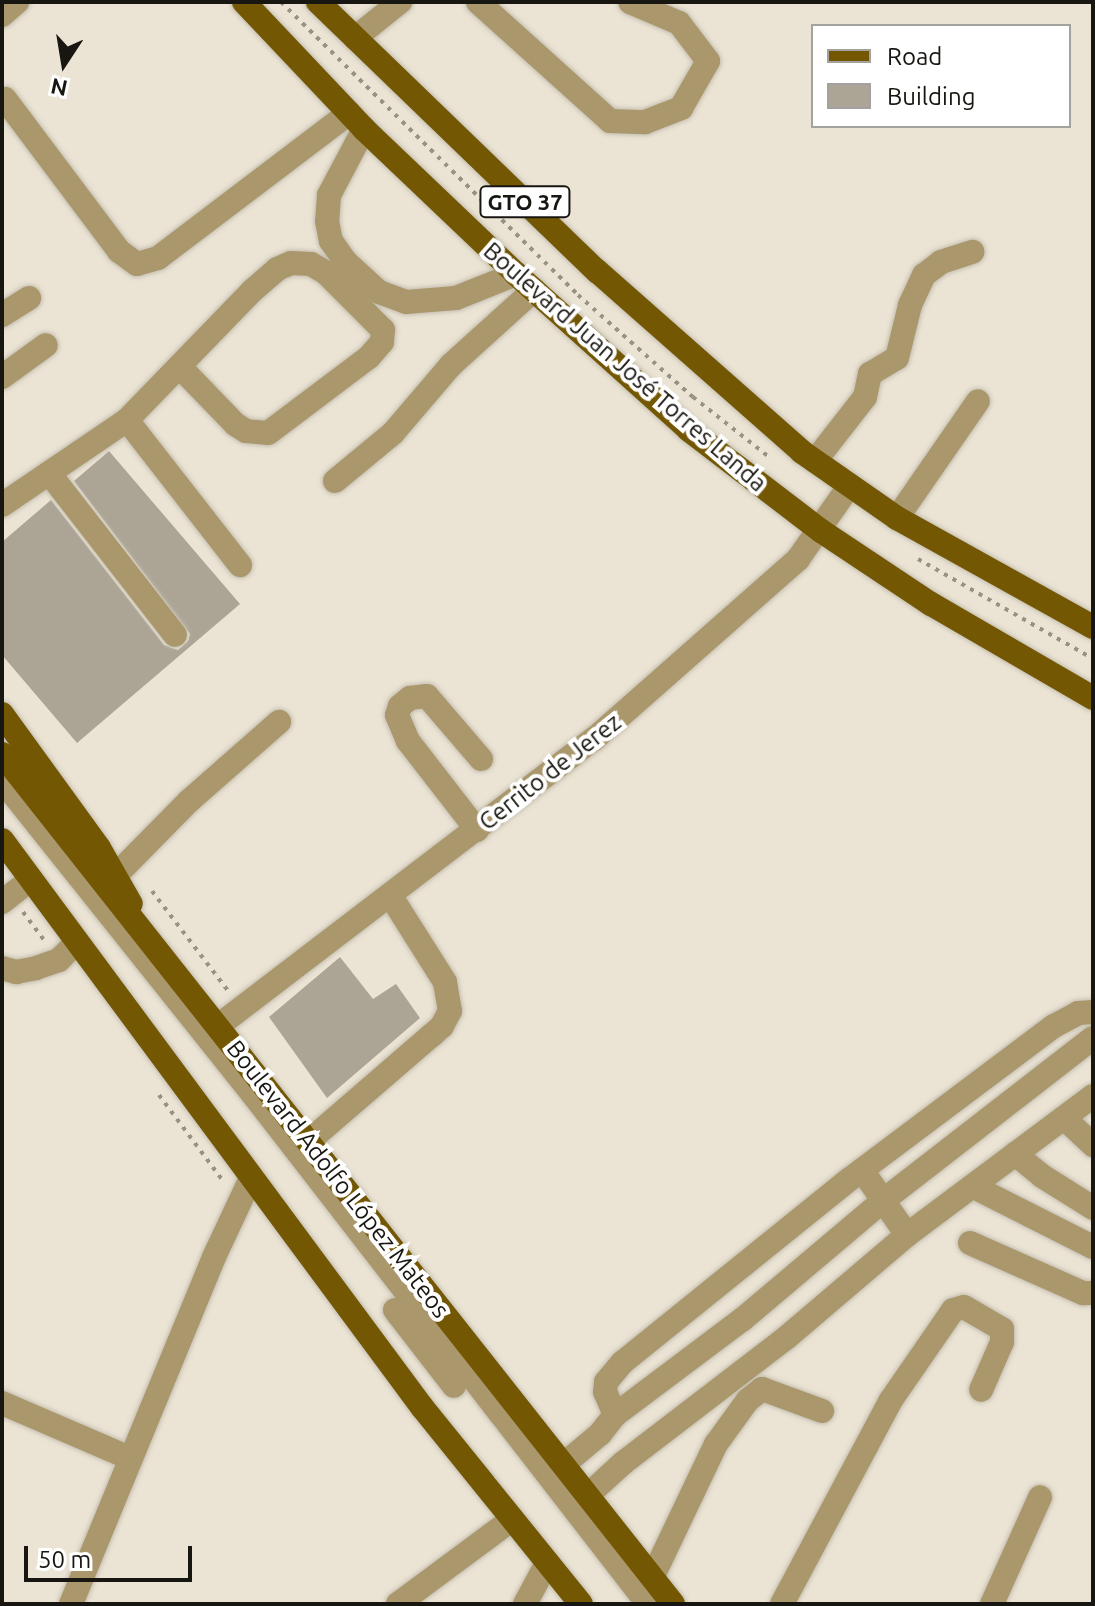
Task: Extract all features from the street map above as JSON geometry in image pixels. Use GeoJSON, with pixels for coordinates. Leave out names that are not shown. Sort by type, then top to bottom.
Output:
{"type":"FeatureCollection","features":[{"type":"Feature","properties":{"kind":"main road","name":"Boulevard Juan José Torres Landa"},"geometry":{"type":"LineString","coordinates":[[244,2],[357,121],[525,282],[689,430],[821,531],[954,618],[1093,698]]}},
{"type":"Feature","properties":{"kind":"main road","name":"GTO 37"},"geometry":{"type":"LineString","coordinates":[[318,2],[597,271],[815,461],[897,518],[1093,627]]}},
{"type":"Feature","properties":{"kind":"main road"},"geometry":{"type":"LineString","coordinates":[[2,714],[117,874],[140,933]]}},
{"type":"Feature","properties":{"kind":"main road","name":"Boulevard Adolfo López Mateos"},"geometry":{"type":"LineString","coordinates":[[2,754],[140,933],[218,1026],[673,1604]]}},
{"type":"Feature","properties":{"kind":"main road"},"geometry":{"type":"LineString","coordinates":[[2,840],[107,978],[251,1178],[511,1520],[581,1604]]}},
{"type":"Feature","properties":{"kind":"main road"},"geometry":{"type":"LineString","coordinates":[[2,865],[11,895],[107,978]]}},
{"type":"Feature","properties":{"kind":"street"},"geometry":{"type":"LineString","coordinates":[[2,15],[17,2]]}},
{"type":"Feature","properties":{"kind":"street"},"geometry":{"type":"LineString","coordinates":[[355,38],[400,2]]}},
{"type":"Feature","properties":{"kind":"street"},"geometry":{"type":"LineString","coordinates":[[478,2],[610,121],[645,122],[681,108],[708,61],[679,23],[630,2]]}},
{"type":"Feature","properties":{"kind":"street"},"geometry":{"type":"LineString","coordinates":[[5,99],[119,251],[137,264],[158,258],[357,121]]}},
{"type":"Feature","properties":{"kind":"street"},"geometry":{"type":"LineString","coordinates":[[357,121],[329,195],[327,221],[331,241],[345,261],[379,292],[406,302],[456,298],[525,282]]}},
{"type":"Feature","properties":{"kind":"street"},"geometry":{"type":"LineString","coordinates":[[815,461],[865,397],[870,374],[897,358],[910,305],[924,275],[941,262],[972,252]]}},
{"type":"Feature","properties":{"kind":"street"},"geometry":{"type":"LineString","coordinates":[[2,505],[127,420],[277,269],[291,263],[311,264],[325,272],[383,330],[382,342],[369,357],[268,433],[246,431],[235,424],[180,367]]}},
{"type":"Feature","properties":{"kind":"street"},"geometry":{"type":"LineString","coordinates":[[335,481],[393,433],[525,282]]}},
{"type":"Feature","properties":{"kind":"street"},"geometry":{"type":"LineString","coordinates":[[2,315],[29,298]]}},
{"type":"Feature","properties":{"kind":"street"},"geometry":{"type":"LineString","coordinates":[[2,377],[46,345]]}},
{"type":"Feature","properties":{"kind":"street"},"geometry":{"type":"LineString","coordinates":[[897,518],[978,401]]}},
{"type":"Feature","properties":{"kind":"street"},"geometry":{"type":"LineString","coordinates":[[127,420],[240,565]]}},
{"type":"Feature","properties":{"kind":"street"},"geometry":{"type":"LineString","coordinates":[[49,473],[175,635]]}},
{"type":"Feature","properties":{"kind":"street","name":"Cerrito de Jerez"},"geometry":{"type":"LineString","coordinates":[[218,1026],[594,739],[798,559],[821,531],[850,485]]}},
{"type":"Feature","properties":{"kind":"street"},"geometry":{"type":"LineString","coordinates":[[477,830],[408,741],[397,715],[400,706],[410,698],[427,696],[481,759]]}},
{"type":"Feature","properties":{"kind":"street"},"geometry":{"type":"LineString","coordinates":[[117,874],[189,801],[279,722]]}},
{"type":"Feature","properties":{"kind":"street"},"geometry":{"type":"LineString","coordinates":[[2,780],[255,1097],[648,1604]]}},
{"type":"Feature","properties":{"kind":"street"},"geometry":{"type":"LineString","coordinates":[[309,1141],[442,1026],[450,1011],[445,982],[390,895]]}},
{"type":"Feature","properties":{"kind":"street"},"geometry":{"type":"LineString","coordinates":[[2,968],[16,972],[36,968],[59,960],[72,947]]}},
{"type":"Feature","properties":{"kind":"street"},"geometry":{"type":"LineString","coordinates":[[615,1415],[605,1392],[606,1382],[623,1362],[862,1170],[1054,1026],[1078,1013],[1093,1012]]}},
{"type":"Feature","properties":{"kind":"street"},"geometry":{"type":"LineString","coordinates":[[563,1465],[600,1434],[615,1415],[743,1319],[884,1200],[1093,1038]]}},
{"type":"Feature","properties":{"kind":"street"},"geometry":{"type":"LineString","coordinates":[[587,1496],[623,1463],[768,1352],[907,1235],[1093,1096]]}},
{"type":"Feature","properties":{"kind":"street"},"geometry":{"type":"LineString","coordinates":[[1064,1118],[1093,1145]]}},
{"type":"Feature","properties":{"kind":"street"},"geometry":{"type":"LineString","coordinates":[[1015,1154],[1042,1176],[1093,1208]]}},
{"type":"Feature","properties":{"kind":"street"},"geometry":{"type":"LineString","coordinates":[[862,1170],[907,1235]]}},
{"type":"Feature","properties":{"kind":"street"},"geometry":{"type":"LineString","coordinates":[[71,1604],[130,1458],[251,1178]]}},
{"type":"Feature","properties":{"kind":"street"},"geometry":{"type":"LineString","coordinates":[[974,1187],[1093,1247]]}},
{"type":"Feature","properties":{"kind":"street"},"geometry":{"type":"LineString","coordinates":[[970,1243],[1083,1293],[1093,1293]]}},
{"type":"Feature","properties":{"kind":"street"},"geometry":{"type":"LineString","coordinates":[[782,1604],[891,1400],[953,1310],[964,1307],[1002,1329],[1002,1342],[981,1390]]}},
{"type":"Feature","properties":{"kind":"street"},"geometry":{"type":"LineString","coordinates":[[395,1310],[454,1386]]}},
{"type":"Feature","properties":{"kind":"street"},"geometry":{"type":"LineString","coordinates":[[743,1319],[768,1352]]}},
{"type":"Feature","properties":{"kind":"street"},"geometry":{"type":"LineString","coordinates":[[742,1372],[762,1389],[822,1411]]}},
{"type":"Feature","properties":{"kind":"street"},"geometry":{"type":"LineString","coordinates":[[652,1578],[716,1444],[744,1405],[762,1389]]}},
{"type":"Feature","properties":{"kind":"street"},"geometry":{"type":"LineString","coordinates":[[2,1403],[130,1458]]}},
{"type":"Feature","properties":{"kind":"street"},"geometry":{"type":"LineString","coordinates":[[992,1604],[1040,1497]]}},
{"type":"Feature","properties":{"kind":"street"},"geometry":{"type":"LineString","coordinates":[[398,1604],[511,1520]]}},
{"type":"Feature","properties":{"kind":"street"},"geometry":{"type":"LineString","coordinates":[[525,1604],[547,1563]]}},
{"type":"Feature","properties":{"kind":"building"},"geometry":{"type":"Polygon","coordinates":[[[109,451],[240,604],[77,743],[2,655],[2,542],[51,500],[164,645],[178,650],[188,641],[190,634],[74,481],[109,451]]]}},
{"type":"Feature","properties":{"kind":"building"},"geometry":{"type":"Polygon","coordinates":[[[340,957],[373,999],[396,984],[420,1018],[327,1098],[269,1017],[340,957]]]}}]}
